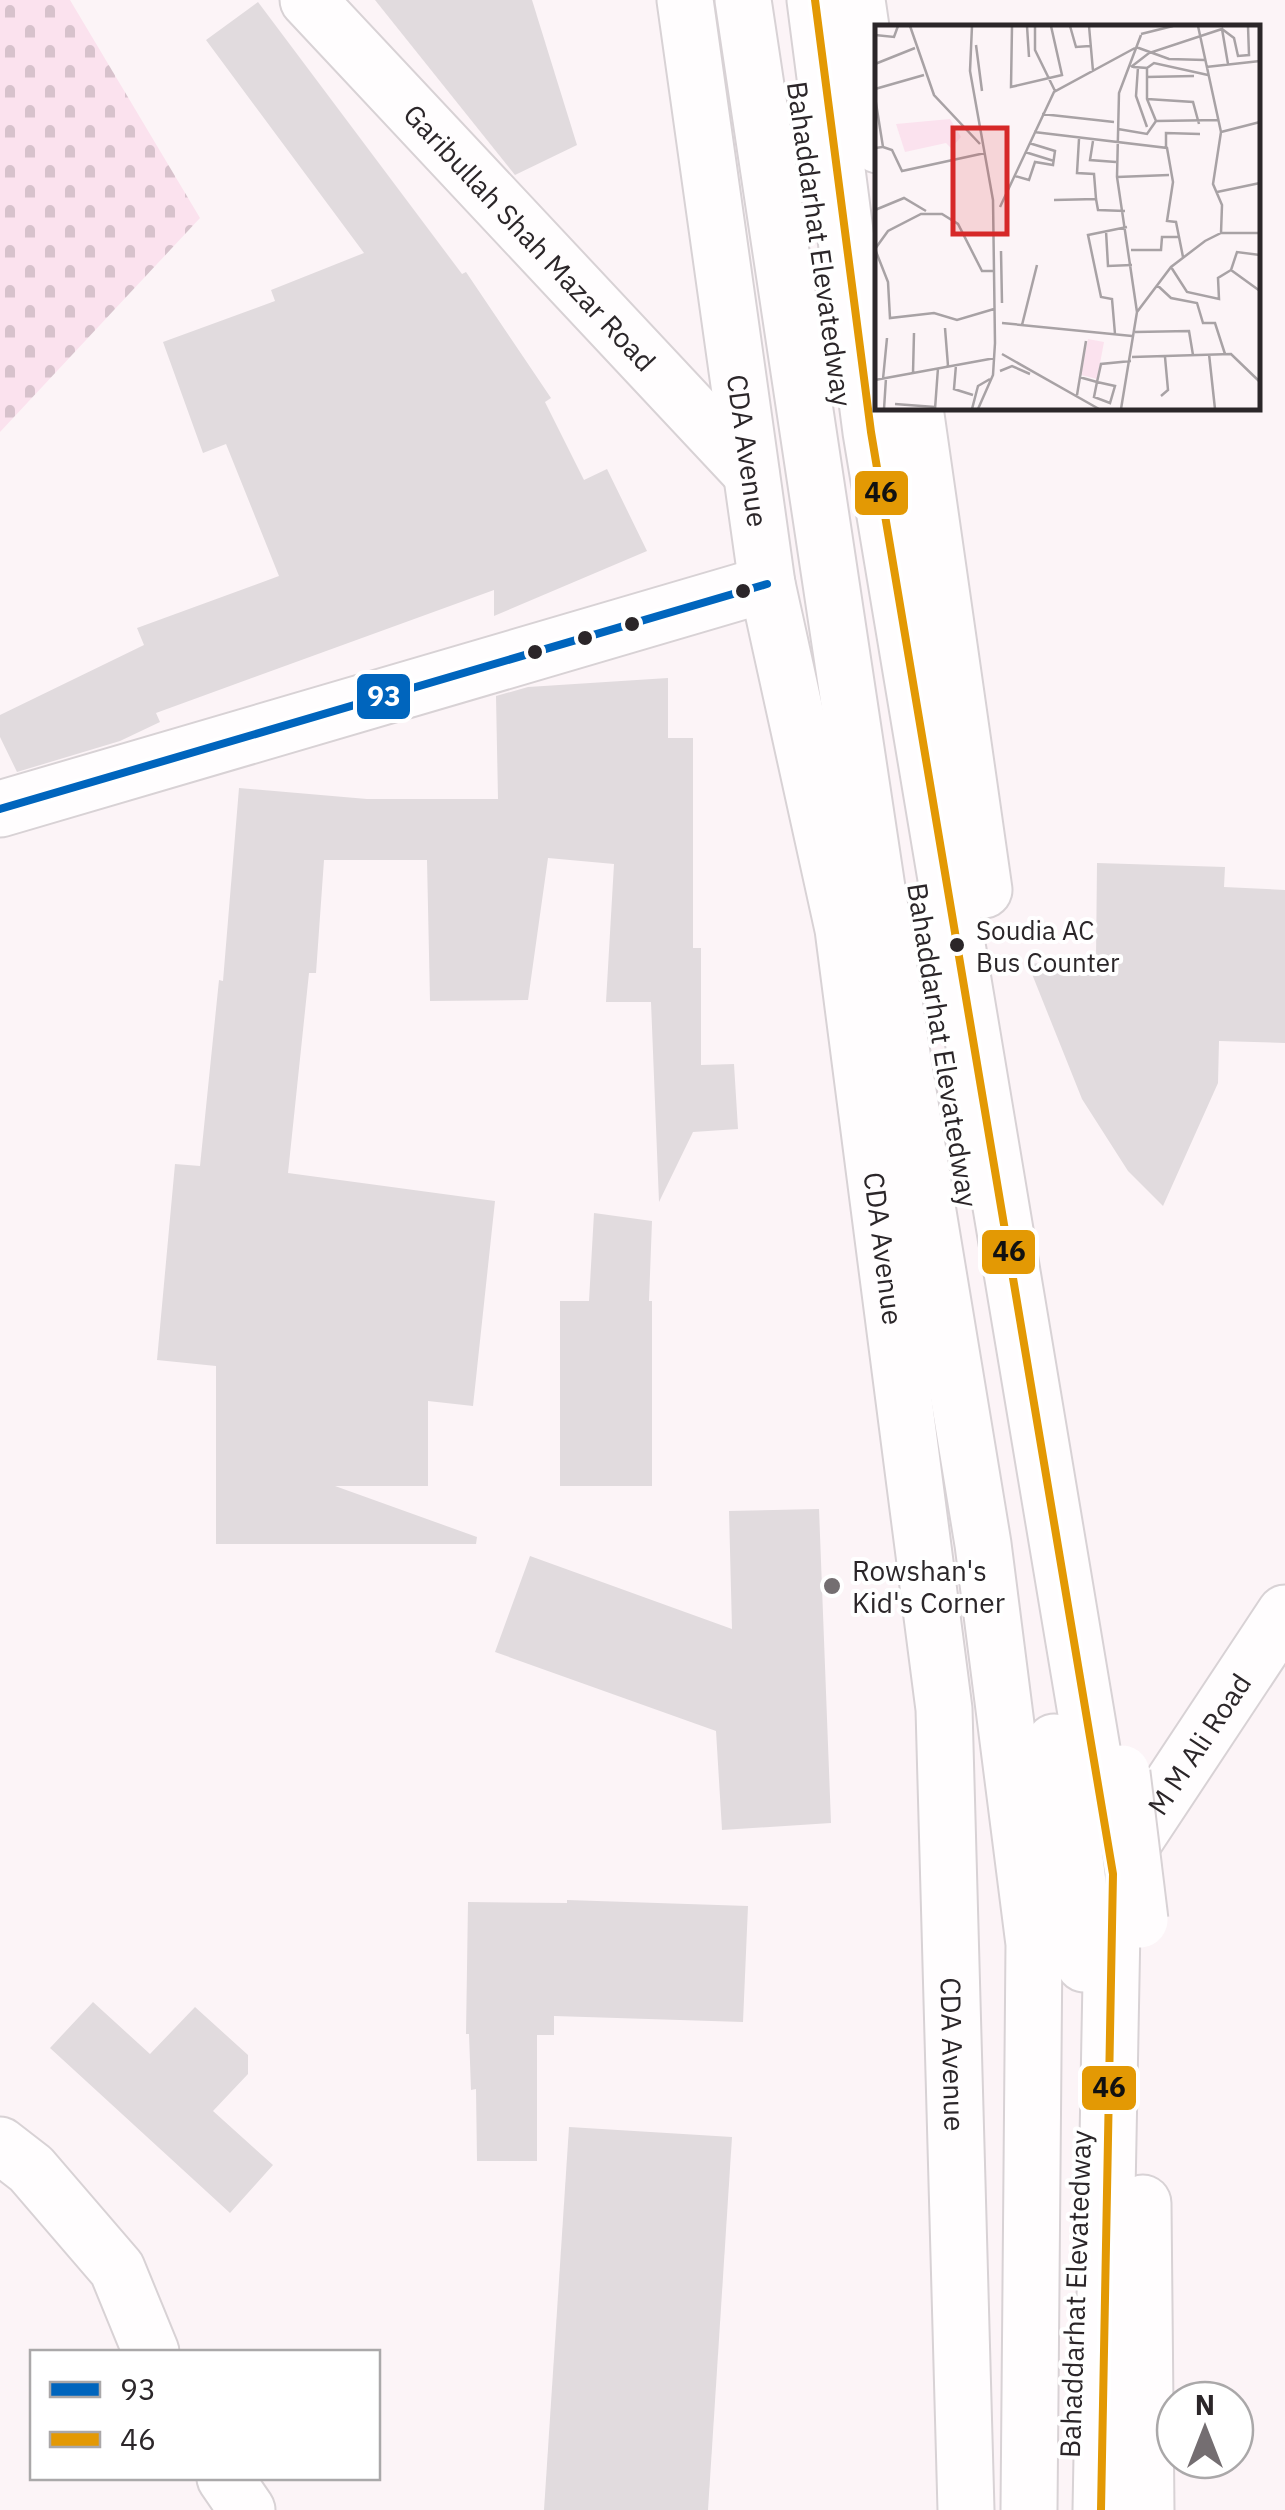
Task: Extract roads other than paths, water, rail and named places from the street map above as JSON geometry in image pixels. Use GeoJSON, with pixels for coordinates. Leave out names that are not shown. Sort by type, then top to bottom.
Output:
{"type":"FeatureCollection","features":[{"type":"Feature","properties":{"kind":"main road","name":"Garibullah Shah Mazar Road"},"geometry":{"type":"LineString","coordinates":[[308,0],[751,473]]}},
{"type":"Feature","properties":{"kind":"main road","name":"CDA Avenue"},"geometry":{"type":"LineString","coordinates":[[685,0],[767,584],[843,929],[944,1710],[966,2510]]}},
{"type":"Feature","properties":{"kind":"main road","name":"Bahaddarhat Elevatedway"},"geometry":{"type":"LineString","coordinates":[[743,0],[904,1067],[983,1544],[1034,1944],[1029,2510]]}},
{"type":"Feature","properties":{"kind":"main road","name":"Bahaddarhat Elevatedway"},"geometry":{"type":"LineString","coordinates":[[785,0],[839,384],[937,1018],[1026,1531],[1085,1972],[1068,2510]]}},
{"type":"Feature","properties":{"kind":"main road"},"geometry":{"type":"LineString","coordinates":[[815,0],[871,432],[1113,1874],[1101,2510]]}},
{"type":"Feature","properties":{"kind":"main road"},"geometry":{"type":"LineString","coordinates":[[857,0],[875,124]]}},
{"type":"Feature","properties":{"kind":"main road"},"geometry":{"type":"LineString","coordinates":[[915,410],[983,880],[1098,1592],[1140,1920],[1146,2510]]}},
{"type":"Feature","properties":{"kind":"main road"},"geometry":{"type":"LineString","coordinates":[[0,809],[767,584]]}},
{"type":"Feature","properties":{"kind":"main road","name":"M M Ali Road"},"geometry":{"type":"LineString","coordinates":[[1113,1874],[1285,1613]]}},
{"type":"Feature","properties":{"kind":"main road"},"geometry":{"type":"LineString","coordinates":[[0,2145],[31,2170],[117,2269],[151,2350]]}},
{"type":"Feature","properties":{"kind":"main road"},"geometry":{"type":"LineString","coordinates":[[226,2480],[247,2510]]}},
{"type":"Feature","properties":{"kind":"place","name":"Soudia AC Bus Counter"},"geometry":{"type":"Point","coordinates":[957,945]}},
{"type":"Feature","properties":{"kind":"place","name":"Rowshan's Kid's Corner"},"geometry":{"type":"Point","coordinates":[832,1586]}}]}
